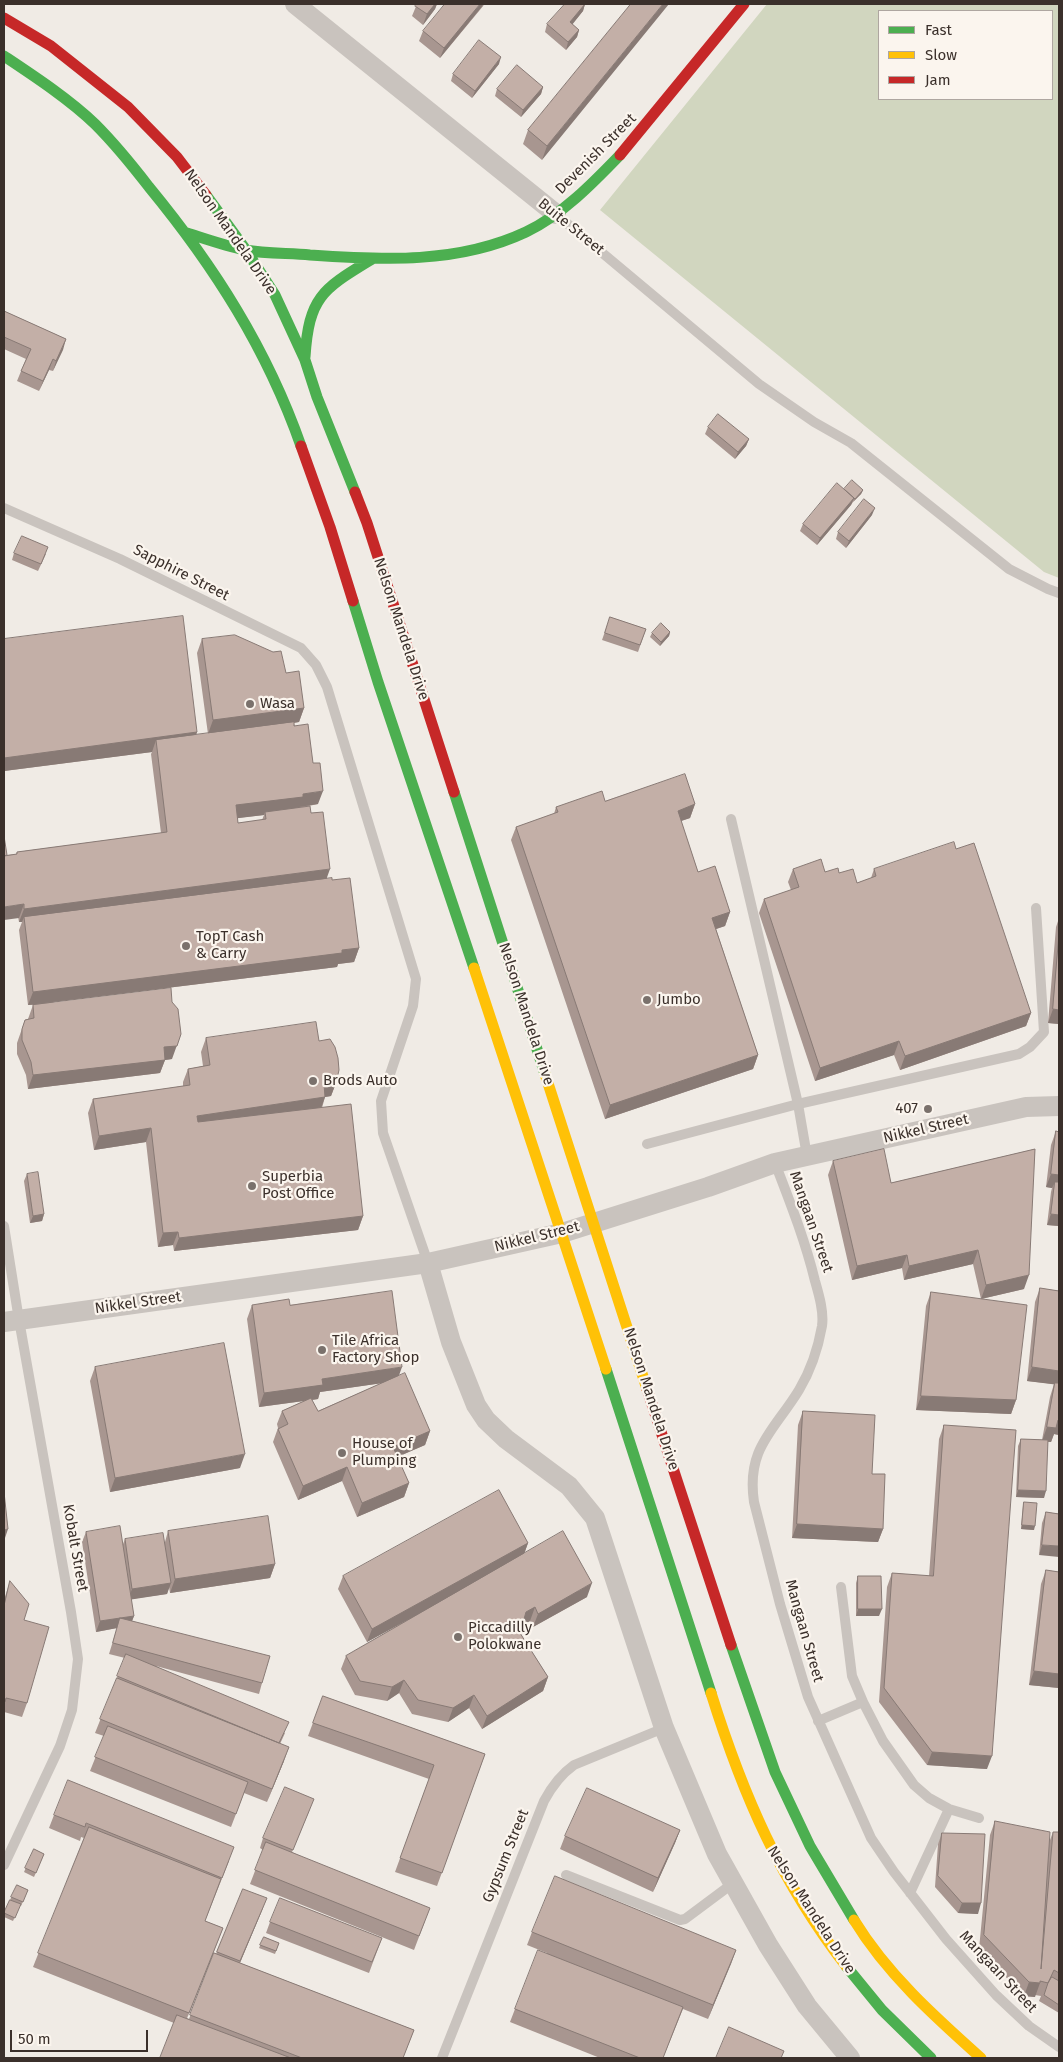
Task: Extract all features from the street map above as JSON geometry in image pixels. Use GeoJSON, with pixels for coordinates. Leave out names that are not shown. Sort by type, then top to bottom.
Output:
{"type":"FeatureCollection","features":[{"type":"Feature","properties":{"kind":"main road","name":"Devenish Street"},"geometry":{"type":"LineString","coordinates":[[187,233],[246,250],[372,259],[452,254],[495,246],[528,231],[556,214],[579,196],[634,140],[739,6]]}},
{"type":"Feature","properties":{"kind":"main road","name":"Nelson Mandela Drive"},"geometry":{"type":"LineString","coordinates":[[4,18],[51,46],[128,107],[177,157],[246,250],[275,295],[305,360],[317,397],[342,457],[366,523],[755,1719],[775,1772],[831,1884],[865,1938],[927,2010],[981,2058]]}},
{"type":"Feature","properties":{"kind":"main road","name":"Nelson Mandela Drive"},"geometry":{"type":"LineString","coordinates":[[4,56],[38,79],[94,123],[124,156],[187,233],[244,320],[274,376],[330,526],[384,700],[562,1232],[701,1655],[725,1736],[764,1834],[785,1874],[854,1978],[914,2044],[931,2058]]}},
{"type":"Feature","properties":{"kind":"main road"},"geometry":{"type":"LineString","coordinates":[[305,360],[307,320],[317,299],[330,286],[372,259]]}},
{"type":"Feature","properties":{"kind":"street","name":"Buite Street"},"geometry":{"type":"LineString","coordinates":[[295,4],[556,214]]}},
{"type":"Feature","properties":{"kind":"street","name":"Nikkel Street"},"geometry":{"type":"LineString","coordinates":[[11,1321],[428,1263],[562,1232],[708,1187],[775,1163],[1026,1107],[1059,1106]]}},
{"type":"Feature","properties":{"kind":"street"},"geometry":{"type":"LineString","coordinates":[[428,1263],[451,1342],[476,1405],[486,1420],[506,1439],[570,1486],[595,1518],[664,1728],[717,1854],[732,1884],[768,1945],[807,2006],[850,2058]]}},
{"type":"Feature","properties":{"kind":"lane","name":"Buite Street"},"geometry":{"type":"LineString","coordinates":[[556,214],[759,384],[814,422],[851,443],[1009,568],[1059,593]]}},
{"type":"Feature","properties":{"kind":"lane","name":"Sapphire Street"},"geometry":{"type":"LineString","coordinates":[[4,508],[120,559],[301,648],[316,665],[327,687],[416,979],[413,1006],[381,1101],[381,1119],[383,1133],[428,1263]]}},
{"type":"Feature","properties":{"kind":"lane"},"geometry":{"type":"LineString","coordinates":[[731,818],[798,1104],[807,1156]]}},
{"type":"Feature","properties":{"kind":"lane"},"geometry":{"type":"LineString","coordinates":[[647,1144],[798,1104],[1019,1054],[1030,1047],[1044,1032],[1036,908]]}},
{"type":"Feature","properties":{"kind":"lane","name":"Mangaan Street"},"geometry":{"type":"LineString","coordinates":[[775,1163],[807,1247],[819,1296],[822,1324],[811,1368],[799,1390],[765,1438],[755,1463],[752,1486],[754,1502],[780,1604],[808,1697],[871,1838],[946,1939],[996,1995],[1029,2026],[1059,2048]]}},
{"type":"Feature","properties":{"kind":"lane","name":"Kobalt Street"},"geometry":{"type":"LineString","coordinates":[[4,1226],[11,1321],[71,1612],[78,1659],[72,1710],[60,1746],[4,1864]]}},
{"type":"Feature","properties":{"kind":"lane"},"geometry":{"type":"LineString","coordinates":[[841,1587],[852,1676],[883,1741],[914,1786],[929,1798],[949,1809],[979,1818]]}},
{"type":"Feature","properties":{"kind":"lane"},"geometry":{"type":"LineString","coordinates":[[818,1721],[863,1702]]}},
{"type":"Feature","properties":{"kind":"lane","name":"Gypsum Street"},"geometry":{"type":"LineString","coordinates":[[442,2058],[540,1810],[552,1786],[561,1774],[574,1765],[664,1728]]}},
{"type":"Feature","properties":{"kind":"lane"},"geometry":{"type":"LineString","coordinates":[[910,1892],[949,1809]]}},
{"type":"Feature","properties":{"kind":"lane"},"geometry":{"type":"LineString","coordinates":[[566,1875],[680,1920],[685,1919],[732,1884]]}},
{"type":"Feature","properties":{"kind":"green space"},"geometry":{"type":"Polygon","coordinates":[[[767,4],[1059,4],[1059,578],[1044,572],[600,210],[767,4]]]}},
{"type":"Feature","properties":{"kind":"building"},"geometry":{"type":"Polygon","coordinates":[[[417,4],[435,4],[427,14],[415,6],[417,4]]]}},
{"type":"Feature","properties":{"kind":"building"},"geometry":{"type":"Polygon","coordinates":[[[445,4],[480,4],[444,48],[423,31],[445,4]]]}},
{"type":"Feature","properties":{"kind":"building"},"geometry":{"type":"Polygon","coordinates":[[[565,4],[585,4],[570,22],[579,30],[568,42],[547,24],[565,4]]]}},
{"type":"Feature","properties":{"kind":"building"},"geometry":{"type":"Polygon","coordinates":[[[631,4],[663,4],[547,146],[528,130],[631,4]]]}},
{"type":"Feature","properties":{"kind":"building"},"geometry":{"type":"Polygon","coordinates":[[[479,40],[501,57],[475,91],[453,74],[479,40]]]}},
{"type":"Feature","properties":{"kind":"building"},"geometry":{"type":"Polygon","coordinates":[[[517,65],[543,87],[523,110],[497,89],[517,65]]]}},
{"type":"Feature","properties":{"kind":"building"},"geometry":{"type":"Polygon","coordinates":[[[4,311],[66,339],[56,361],[53,359],[43,381],[21,371],[31,349],[4,337],[4,311]]]}},
{"type":"Feature","properties":{"kind":"building"},"geometry":{"type":"Polygon","coordinates":[[[718,414],[749,439],[738,452],[708,427],[718,414]]]}},
{"type":"Feature","properties":{"kind":"building"},"geometry":{"type":"Polygon","coordinates":[[[852,480],[863,490],[855,499],[844,489],[852,480]]]}},
{"type":"Feature","properties":{"kind":"building"},"geometry":{"type":"Polygon","coordinates":[[[837,483],[854,498],[820,538],[803,524],[837,483]]]}},
{"type":"Feature","properties":{"kind":"building"},"geometry":{"type":"Polygon","coordinates":[[[864,499],[875,508],[849,541],[838,532],[864,499]]]}},
{"type":"Feature","properties":{"kind":"building"},"geometry":{"type":"Polygon","coordinates":[[[22,536],[48,547],[41,564],[14,553],[22,536]]]}},
{"type":"Feature","properties":{"kind":"building"},"geometry":{"type":"Polygon","coordinates":[[[183,616],[197,732],[4,758],[4,639],[183,616]]]}},
{"type":"Feature","properties":{"kind":"building"},"geometry":{"type":"Polygon","coordinates":[[[610,617],[646,629],[640,645],[605,633],[610,617]]]}},
{"type":"Feature","properties":{"kind":"building"},"geometry":{"type":"Polygon","coordinates":[[[661,623],[670,632],[661,642],[652,633],[661,623]]]}},
{"type":"Feature","properties":{"kind":"building","name":"Wasa"},"geometry":{"type":"Polygon","coordinates":[[[235,635],[273,652],[281,651],[286,673],[299,671],[304,708],[213,720],[202,639],[235,635]]]}},
{"type":"Feature","properties":{"kind":"building"},"geometry":{"type":"Polygon","coordinates":[[[294,722],[294,726],[308,724],[313,763],[320,763],[323,791],[303,794],[303,797],[236,805],[238,823],[266,819],[265,812],[310,806],[311,813],[323,812],[330,869],[24,909],[24,904],[4,907],[4,856],[17,854],[17,852],[167,832],[156,740],[294,722]]]}},
{"type":"Feature","properties":{"kind":"building","name":"Jumbo"},"geometry":{"type":"Polygon","coordinates":[[[685,774],[695,804],[678,811],[698,872],[715,866],[730,912],[712,918],[758,1055],[610,1105],[516,827],[558,812],[556,807],[602,791],[605,801],[685,774]]]}},
{"type":"Feature","properties":{"kind":"building"},"geometry":{"type":"Polygon","coordinates":[[[4,836],[7,855],[4,856],[4,836]]]}},
{"type":"Feature","properties":{"kind":"building"},"geometry":{"type":"Polygon","coordinates":[[[954,842],[956,849],[974,843],[1031,1013],[905,1056],[899,1041],[820,1068],[764,899],[799,887],[793,869],[821,859],[825,872],[838,868],[839,873],[853,869],[857,883],[876,876],[874,869],[954,842]]]}},
{"type":"Feature","properties":{"kind":"building","name":"TopT Cash & Carry"},"geometry":{"type":"Polygon","coordinates":[[[332,878],[332,880],[350,878],[359,948],[342,950],[342,953],[33,992],[24,917],[332,878]]]}},
{"type":"Feature","properties":{"kind":"building"},"geometry":{"type":"Polygon","coordinates":[[[1059,934],[1059,1010],[1053,1009],[1059,934]]]}},
{"type":"Feature","properties":{"kind":"building"},"geometry":{"type":"Polygon","coordinates":[[[171,988],[172,1002],[178,1009],[181,1034],[177,1046],[164,1047],[165,1060],[33,1075],[31,1062],[22,1040],[22,1029],[25,1020],[34,1018],[33,1005],[171,988]]]}},
{"type":"Feature","properties":{"kind":"building"},"geometry":{"type":"Polygon","coordinates":[[[316,1022],[319,1041],[330,1039],[335,1047],[338,1058],[339,1070],[336,1083],[324,1084],[325,1097],[197,1116],[198,1122],[351,1104],[363,1216],[179,1238],[178,1232],[163,1233],[151,1128],[99,1136],[93,1099],[190,1085],[188,1069],[210,1065],[206,1038],[316,1022]]]}},
{"type":"Feature","properties":{"kind":"building"},"geometry":{"type":"Polygon","coordinates":[[[1056,1131],[1059,1132],[1059,1175],[1051,1174],[1056,1131]]]}},
{"type":"Feature","properties":{"kind":"building"},"geometry":{"type":"Polygon","coordinates":[[[884,1149],[891,1183],[1035,1149],[1029,1275],[986,1285],[978,1250],[909,1266],[907,1255],[857,1266],[833,1161],[884,1149]]]}},
{"type":"Feature","properties":{"kind":"building"},"geometry":{"type":"Polygon","coordinates":[[[38,1172],[44,1214],[33,1216],[27,1174],[38,1172]]]}},
{"type":"Feature","properties":{"kind":"building"},"geometry":{"type":"Polygon","coordinates":[[[1055,1182],[1059,1182],[1059,1215],[1051,1214],[1055,1182]]]}},
{"type":"Feature","properties":{"kind":"building"},"geometry":{"type":"Polygon","coordinates":[[[1040,1288],[1059,1291],[1059,1371],[1032,1367],[1040,1288]]]}},
{"type":"Feature","properties":{"kind":"building","name":"Tile Africa Factory Shop"},"geometry":{"type":"Polygon","coordinates":[[[392,1291],[402,1367],[322,1379],[323,1385],[264,1393],[252,1305],[289,1299],[290,1305],[392,1291]]]}},
{"type":"Feature","properties":{"kind":"building"},"geometry":{"type":"Polygon","coordinates":[[[931,1292],[1027,1305],[1016,1400],[921,1396],[931,1292]]]}},
{"type":"Feature","properties":{"kind":"building"},"geometry":{"type":"Polygon","coordinates":[[[224,1343],[245,1454],[115,1478],[95,1367],[224,1343]]]}},
{"type":"Feature","properties":{"kind":"building","name":"House of Plumping"},"geometry":{"type":"Polygon","coordinates":[[[405,1373],[430,1431],[393,1447],[409,1483],[362,1503],[347,1467],[303,1486],[278,1429],[288,1424],[282,1411],[311,1398],[318,1411],[405,1373]]]}},
{"type":"Feature","properties":{"kind":"building"},"geometry":{"type":"Polygon","coordinates":[[[1055,1383],[1059,1383],[1059,1420],[1056,1428],[1047,1427],[1055,1383]]]}},
{"type":"Feature","properties":{"kind":"building"},"geometry":{"type":"Polygon","coordinates":[[[803,1411],[875,1415],[872,1474],[885,1474],[883,1529],[797,1524],[803,1411]]]}},
{"type":"Feature","properties":{"kind":"building"},"geometry":{"type":"Polygon","coordinates":[[[944,1425],[1016,1430],[992,1756],[932,1752],[884,1688],[892,1573],[933,1576],[944,1425]]]}},
{"type":"Feature","properties":{"kind":"building"},"geometry":{"type":"Polygon","coordinates":[[[1021,1439],[1048,1440],[1046,1491],[1018,1490],[1021,1439]]]}},
{"type":"Feature","properties":{"kind":"building"},"geometry":{"type":"Polygon","coordinates":[[[499,1490],[528,1543],[372,1629],[343,1576],[499,1490]]]}},
{"type":"Feature","properties":{"kind":"building"},"geometry":{"type":"Polygon","coordinates":[[[4,1492],[8,1529],[4,1530],[4,1492]]]}},
{"type":"Feature","properties":{"kind":"building"},"geometry":{"type":"Polygon","coordinates":[[[1024,1502],[1037,1503],[1035,1526],[1022,1525],[1024,1502]]]}},
{"type":"Feature","properties":{"kind":"building"},"geometry":{"type":"Polygon","coordinates":[[[1046,1512],[1059,1514],[1059,1546],[1042,1545],[1046,1512]]]}},
{"type":"Feature","properties":{"kind":"building"},"geometry":{"type":"Polygon","coordinates":[[[268,1516],[275,1564],[175,1579],[168,1531],[268,1516]]]}},
{"type":"Feature","properties":{"kind":"building"},"geometry":{"type":"Polygon","coordinates":[[[120,1526],[134,1616],[100,1621],[86,1532],[120,1526]]]}},
{"type":"Feature","properties":{"kind":"building","name":"Piccadilly Polokwane"},"geometry":{"type":"Polygon","coordinates":[[[563,1531],[592,1583],[538,1614],[535,1607],[526,1612],[520,1633],[548,1677],[487,1716],[474,1695],[453,1708],[418,1700],[404,1680],[392,1687],[360,1681],[346,1656],[563,1531]]]}},
{"type":"Feature","properties":{"kind":"building"},"geometry":{"type":"Polygon","coordinates":[[[163,1533],[171,1583],[132,1589],[125,1539],[163,1533]]]}},
{"type":"Feature","properties":{"kind":"building"},"geometry":{"type":"Polygon","coordinates":[[[1046,1570],[1059,1572],[1059,1674],[1034,1671],[1046,1570]]]}},
{"type":"Feature","properties":{"kind":"building"},"geometry":{"type":"Polygon","coordinates":[[[858,1576],[881,1576],[882,1609],[858,1609],[858,1576]]]}},
{"type":"Feature","properties":{"kind":"building"},"geometry":{"type":"Polygon","coordinates":[[[10,1581],[29,1604],[24,1620],[49,1627],[27,1703],[6,1698],[4,1702],[4,1606],[10,1581]]]}},
{"type":"Feature","properties":{"kind":"building"},"geometry":{"type":"Polygon","coordinates":[[[120,1618],[270,1656],[262,1683],[113,1643],[120,1618]]]}},
{"type":"Feature","properties":{"kind":"building"},"geometry":{"type":"Polygon","coordinates":[[[126,1654],[289,1722],[279,1743],[117,1676],[126,1654]]]}},
{"type":"Feature","properties":{"kind":"building"},"geometry":{"type":"Polygon","coordinates":[[[117,1678],[289,1747],[272,1789],[100,1719],[117,1678]]]}},
{"type":"Feature","properties":{"kind":"building"},"geometry":{"type":"Polygon","coordinates":[[[323,1696],[485,1754],[442,1873],[400,1858],[434,1765],[313,1723],[323,1696]]]}},
{"type":"Feature","properties":{"kind":"building"},"geometry":{"type":"Polygon","coordinates":[[[108,1726],[248,1782],[236,1814],[95,1757],[108,1726]]]}},
{"type":"Feature","properties":{"kind":"building"},"geometry":{"type":"Polygon","coordinates":[[[68,1780],[234,1847],[222,1878],[86,1823],[85,1827],[54,1815],[68,1780]]]}},
{"type":"Feature","properties":{"kind":"building"},"geometry":{"type":"Polygon","coordinates":[[[285,1787],[314,1799],[293,1850],[263,1838],[285,1787]]]}},
{"type":"Feature","properties":{"kind":"building"},"geometry":{"type":"Polygon","coordinates":[[[587,1788],[680,1830],[658,1878],[565,1836],[587,1788]]]}},
{"type":"Feature","properties":{"kind":"building"},"geometry":{"type":"Polygon","coordinates":[[[995,1821],[1050,1832],[1041,1969],[1053,1832],[1059,1832],[1059,1973],[1054,1970],[1048,1983],[1040,1981],[1040,1983],[1029,1982],[984,1935],[995,1821]]]}},
{"type":"Feature","properties":{"kind":"building"},"geometry":{"type":"Polygon","coordinates":[[[89,1827],[221,1879],[205,1921],[223,1928],[189,2013],[38,1953],[89,1827]]]}},
{"type":"Feature","properties":{"kind":"building"},"geometry":{"type":"Polygon","coordinates":[[[942,1833],[985,1834],[981,1903],[962,1903],[938,1876],[942,1833]]]}},
{"type":"Feature","properties":{"kind":"building"},"geometry":{"type":"Polygon","coordinates":[[[266,1842],[430,1908],[419,1936],[255,1870],[266,1842]]]}},
{"type":"Feature","properties":{"kind":"building"},"geometry":{"type":"Polygon","coordinates":[[[34,1849],[44,1854],[36,1873],[25,1868],[34,1849]]]}},
{"type":"Feature","properties":{"kind":"building"},"geometry":{"type":"Polygon","coordinates":[[[555,1876],[736,1950],[713,2005],[532,1932],[555,1876]]]}},
{"type":"Feature","properties":{"kind":"building"},"geometry":{"type":"Polygon","coordinates":[[[17,1885],[28,1890],[23,1902],[11,1897],[17,1885]]]}},
{"type":"Feature","properties":{"kind":"building"},"geometry":{"type":"Polygon","coordinates":[[[243,1889],[267,1898],[240,1961],[217,1952],[243,1889]]]}},
{"type":"Feature","properties":{"kind":"building"},"geometry":{"type":"Polygon","coordinates":[[[280,1898],[382,1938],[372,1962],[270,1922],[280,1898]]]}},
{"type":"Feature","properties":{"kind":"building"},"geometry":{"type":"Polygon","coordinates":[[[10,1900],[21,1904],[15,1918],[4,1913],[10,1900]]]}},
{"type":"Feature","properties":{"kind":"building"},"geometry":{"type":"Polygon","coordinates":[[[264,1937],[279,1943],[276,1951],[260,1945],[264,1937]]]}},
{"type":"Feature","properties":{"kind":"building"},"geometry":{"type":"Polygon","coordinates":[[[538,1950],[683,2007],[663,2058],[640,2058],[515,2009],[538,1950]]]}},
{"type":"Feature","properties":{"kind":"building"},"geometry":{"type":"Polygon","coordinates":[[[214,1953],[414,2030],[403,2058],[302,2058],[190,2015],[214,1953]]]}},
{"type":"Feature","properties":{"kind":"building"},"geometry":{"type":"Polygon","coordinates":[[[1052,1977],[1059,1981],[1059,2005],[1044,1995],[1052,1977]]]}},
{"type":"Feature","properties":{"kind":"building"},"geometry":{"type":"Polygon","coordinates":[[[177,2015],[291,2058],[160,2058],[177,2015]]]}},
{"type":"Feature","properties":{"kind":"building"},"geometry":{"type":"Polygon","coordinates":[[[729,2027],[784,2051],[781,2058],[716,2058],[729,2027]]]}},
{"type":"Feature","properties":{"kind":"traffic: fast"},"geometry":{"type":"LineString","coordinates":[[4,56],[63,97],[95,124],[123,154],[173,217],[217,278],[255,342],[272,376],[301,446]]}},
{"type":"Feature","properties":{"kind":"traffic: fast"},"geometry":{"type":"LineString","coordinates":[[187,233],[245,250],[261,252],[365,258],[447,255],[474,250],[500,242],[539,225],[576,198],[620,155]]}},
{"type":"Feature","properties":{"kind":"traffic: fast"},"geometry":{"type":"LineString","coordinates":[[206,195],[246,250],[275,295],[305,360],[317,397],[355,492]]}},
{"type":"Feature","properties":{"kind":"traffic: fast"},"geometry":{"type":"LineString","coordinates":[[305,357],[310,320],[322,296],[341,278],[372,259]]}},
{"type":"Feature","properties":{"kind":"traffic: fast"},"geometry":{"type":"LineString","coordinates":[[353,601],[378,682],[474,968]]}},
{"type":"Feature","properties":{"kind":"traffic: fast"},"geometry":{"type":"LineString","coordinates":[[454,792],[545,1074]]}},
{"type":"Feature","properties":{"kind":"traffic: fast"},"geometry":{"type":"LineString","coordinates":[[606,1369],[711,1693]]}},
{"type":"Feature","properties":{"kind":"traffic: fast"},"geometry":{"type":"LineString","coordinates":[[731,1645],[775,1772],[810,1846],[854,1920]]}},
{"type":"Feature","properties":{"kind":"traffic: fast"},"geometry":{"type":"LineString","coordinates":[[846,1966],[882,2010],[931,2058]]}},
{"type":"Feature","properties":{"kind":"traffic: slow"},"geometry":{"type":"LineString","coordinates":[[474,968],[606,1369]]}},
{"type":"Feature","properties":{"kind":"traffic: slow"},"geometry":{"type":"LineString","coordinates":[[545,1074],[647,1389]]}},
{"type":"Feature","properties":{"kind":"traffic: slow"},"geometry":{"type":"LineString","coordinates":[[711,1693],[736,1767],[766,1836],[802,1902],[846,1966]]}},
{"type":"Feature","properties":{"kind":"traffic: slow"},"geometry":{"type":"LineString","coordinates":[[854,1920],[881,1958],[912,1994],[981,2058]]}},
{"type":"Feature","properties":{"kind":"traffic: jam"},"geometry":{"type":"LineString","coordinates":[[620,155],[744,4]]}},
{"type":"Feature","properties":{"kind":"traffic: jam"},"geometry":{"type":"LineString","coordinates":[[4,18],[51,46],[128,107],[177,157],[206,195]]}},
{"type":"Feature","properties":{"kind":"traffic: jam"},"geometry":{"type":"LineString","coordinates":[[301,446],[330,527],[353,601]]}},
{"type":"Feature","properties":{"kind":"traffic: jam"},"geometry":{"type":"LineString","coordinates":[[355,492],[367,523],[454,792]]}},
{"type":"Feature","properties":{"kind":"traffic: jam"},"geometry":{"type":"LineString","coordinates":[[647,1389],[731,1645]]}},
{"type":"Feature","properties":{"kind":"place","name":"Wasa"},"geometry":{"type":"Point","coordinates":[250,704]}},
{"type":"Feature","properties":{"kind":"place","name":"TopT Cash & Carry"},"geometry":{"type":"Point","coordinates":[186,946]}},
{"type":"Feature","properties":{"kind":"place","name":"Jumbo"},"geometry":{"type":"Point","coordinates":[647,1000]}},
{"type":"Feature","properties":{"kind":"place","name":"Brods Auto"},"geometry":{"type":"Point","coordinates":[313,1081]}},
{"type":"Feature","properties":{"kind":"place","name":"407"},"geometry":{"type":"Point","coordinates":[928,1109]}},
{"type":"Feature","properties":{"kind":"place","name":"Superbia Post Office"},"geometry":{"type":"Point","coordinates":[252,1186]}},
{"type":"Feature","properties":{"kind":"place","name":"Tile Africa Factory Shop"},"geometry":{"type":"Point","coordinates":[322,1350]}},
{"type":"Feature","properties":{"kind":"place","name":"House of Plumping"},"geometry":{"type":"Point","coordinates":[342,1453]}},
{"type":"Feature","properties":{"kind":"place","name":"Piccadilly Polokwane"},"geometry":{"type":"Point","coordinates":[458,1637]}}]}
